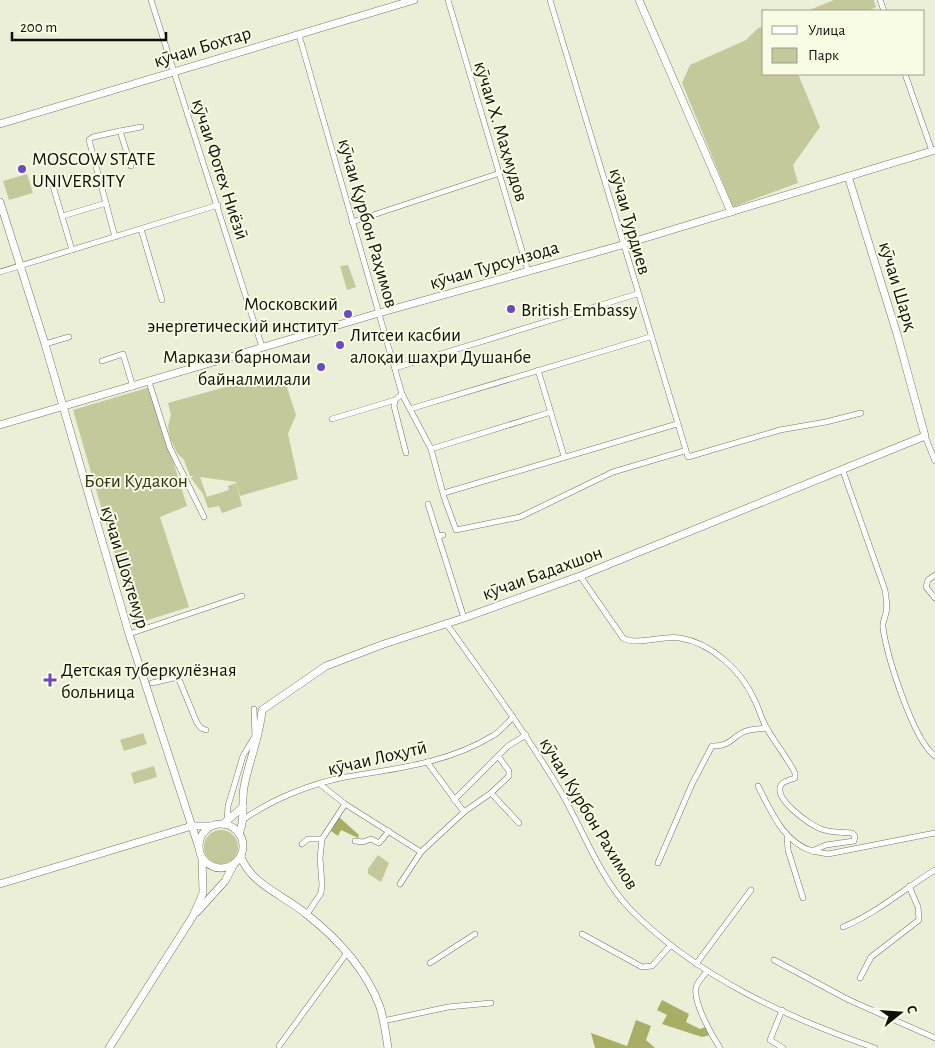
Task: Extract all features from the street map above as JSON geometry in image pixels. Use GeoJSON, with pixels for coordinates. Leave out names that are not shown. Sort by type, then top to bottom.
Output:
{"type":"FeatureCollection","features":[{"type":"Feature","properties":{"kind":"main road","name":"кӯчаи Бохтар"},"geometry":{"type":"LineString","coordinates":[[0,124],[414,0]]}},
{"type":"Feature","properties":{"kind":"main road"},"geometry":{"type":"LineString","coordinates":[[639,0],[731,212]]}},
{"type":"Feature","properties":{"kind":"main road","name":"кӯчаи Турсунзода"},"geometry":{"type":"LineString","coordinates":[[0,425],[379,313],[622,245],[933,150]]}},
{"type":"Feature","properties":{"kind":"main road","name":"кӯчаи Шарқ"},"geometry":{"type":"LineString","coordinates":[[848,176],[898,334],[925,436]]}},
{"type":"Feature","properties":{"kind":"main road","name":"кӯчаи Шоҳтемур"},"geometry":{"type":"LineString","coordinates":[[0,202],[45,344],[129,634],[199,848]]}},
{"type":"Feature","properties":{"kind":"main road","name":"кӯчаи Бадахшон"},"geometry":{"type":"LineString","coordinates":[[240,834],[244,819],[243,804],[246,780],[261,730],[262,710],[326,666],[580,576],[843,471],[925,436]]}},
{"type":"Feature","properties":{"kind":"main road"},"geometry":{"type":"LineString","coordinates":[[0,884],[192,826],[210,826],[225,823],[243,804]]}},
{"type":"Feature","properties":{"kind":"main road"},"geometry":{"type":"LineString","coordinates":[[225,823],[233,827],[240,834],[243,845],[241,857],[249,874]]}},
{"type":"Feature","properties":{"kind":"main road"},"geometry":{"type":"LineString","coordinates":[[194,916],[203,893],[202,858],[199,848],[201,835],[210,826]]}},
{"type":"Feature","properties":{"kind":"main road"},"geometry":{"type":"LineString","coordinates":[[225,881],[234,864],[241,857]]}},
{"type":"Feature","properties":{"kind":"main road"},"geometry":{"type":"LineString","coordinates":[[202,858],[208,864],[217,868],[226,868],[234,864]]}},
{"type":"Feature","properties":{"kind":"main road"},"geometry":{"type":"LineString","coordinates":[[109,1048],[194,916],[225,881],[239,870],[249,874],[307,914],[358,965],[372,988],[383,1021],[388,1048]]}},
{"type":"Feature","properties":{"kind":"street","name":"кӯчаи Фотех Ниёзӣ"},"geometry":{"type":"LineString","coordinates":[[151,0],[262,347]]}},
{"type":"Feature","properties":{"kind":"street","name":"кӯчаи Х. Маҳмудов"},"geometry":{"type":"LineString","coordinates":[[448,0],[528,271]]}},
{"type":"Feature","properties":{"kind":"street","name":"кӯчаи Турдиев"},"geometry":{"type":"LineString","coordinates":[[550,0],[684,451]]}},
{"type":"Feature","properties":{"kind":"street","name":"кӯчаи Қурбон Раҳимов"},"geometry":{"type":"LineString","coordinates":[[299,35],[402,394],[431,450],[456,530],[514,520],[614,472],[684,451]]}},
{"type":"Feature","properties":{"kind":"street"},"geometry":{"type":"LineString","coordinates":[[905,75],[933,150]]}},
{"type":"Feature","properties":{"kind":"street"},"geometry":{"type":"LineString","coordinates":[[115,237],[89,140],[93,137],[140,127]]}},
{"type":"Feature","properties":{"kind":"street"},"geometry":{"type":"LineString","coordinates":[[120,131],[131,166]]}},
{"type":"Feature","properties":{"kind":"street"},"geometry":{"type":"LineString","coordinates":[[352,222],[500,173]]}},
{"type":"Feature","properties":{"kind":"street"},"geometry":{"type":"LineString","coordinates":[[53,186],[72,250]]}},
{"type":"Feature","properties":{"kind":"street"},"geometry":{"type":"LineString","coordinates":[[63,216],[106,203]]}},
{"type":"Feature","properties":{"kind":"street"},"geometry":{"type":"LineString","coordinates":[[0,272],[218,205]]}},
{"type":"Feature","properties":{"kind":"street"},"geometry":{"type":"LineString","coordinates":[[141,229],[162,300]]}},
{"type":"Feature","properties":{"kind":"street"},"geometry":{"type":"LineString","coordinates":[[395,368],[637,294]]}},
{"type":"Feature","properties":{"kind":"street"},"geometry":{"type":"LineString","coordinates":[[45,344],[69,337]]}},
{"type":"Feature","properties":{"kind":"street"},"geometry":{"type":"LineString","coordinates":[[410,409],[650,337]]}},
{"type":"Feature","properties":{"kind":"street"},"geometry":{"type":"LineString","coordinates":[[102,361],[123,354],[133,387]]}},
{"type":"Feature","properties":{"kind":"street"},"geometry":{"type":"LineString","coordinates":[[538,370],[564,456]]}},
{"type":"Feature","properties":{"kind":"street"},"geometry":{"type":"LineString","coordinates":[[149,382],[170,448],[204,517]]}},
{"type":"Feature","properties":{"kind":"street"},"geometry":{"type":"LineString","coordinates":[[332,419],[395,400],[402,394]]}},
{"type":"Feature","properties":{"kind":"street"},"geometry":{"type":"LineString","coordinates":[[395,400],[394,406],[406,453]]}},
{"type":"Feature","properties":{"kind":"street"},"geometry":{"type":"LineString","coordinates":[[431,450],[551,412]]}},
{"type":"Feature","properties":{"kind":"street"},"geometry":{"type":"LineString","coordinates":[[684,451],[688,457],[780,430],[826,422],[861,412]]}},
{"type":"Feature","properties":{"kind":"street"},"geometry":{"type":"LineString","coordinates":[[444,493],[677,424]]}},
{"type":"Feature","properties":{"kind":"street"},"geometry":{"type":"LineString","coordinates":[[925,436],[935,461]]}},
{"type":"Feature","properties":{"kind":"street"},"geometry":{"type":"LineString","coordinates":[[843,471],[885,590],[887,604],[882,626],[897,680],[907,710],[926,746],[935,756]]}},
{"type":"Feature","properties":{"kind":"street"},"geometry":{"type":"LineString","coordinates":[[428,504],[441,535],[464,618]]}},
{"type":"Feature","properties":{"kind":"street"},"geometry":{"type":"LineString","coordinates":[[935,575],[928,580],[926,587],[935,598]]}},
{"type":"Feature","properties":{"kind":"street"},"geometry":{"type":"LineString","coordinates":[[580,576],[618,632],[628,641],[654,637],[677,637],[691,640],[705,645],[742,678],[754,697],[766,728],[796,776],[794,779],[782,782],[780,786],[780,791],[789,806],[800,817],[823,830],[852,833],[855,836],[854,841],[826,845],[812,851]]}},
{"type":"Feature","properties":{"kind":"street"},"geometry":{"type":"LineString","coordinates":[[129,634],[242,596]]}},
{"type":"Feature","properties":{"kind":"street","name":"кӯчаи Курбон Рахимов"},"geometry":{"type":"LineString","coordinates":[[446,623],[526,735],[562,795],[595,859],[629,908],[670,946],[707,972],[831,1033],[875,1048]]}},
{"type":"Feature","properties":{"kind":"street"},"geometry":{"type":"LineString","coordinates":[[152,684],[178,677],[197,723],[206,730]]}},
{"type":"Feature","properties":{"kind":"street"},"geometry":{"type":"LineString","coordinates":[[225,823],[228,806],[243,756],[255,736],[254,709]]}},
{"type":"Feature","properties":{"kind":"street","name":"кӯчаи Лоҳутӣ"},"geometry":{"type":"LineString","coordinates":[[244,819],[267,804],[321,784],[428,762],[496,735],[513,717]]}},
{"type":"Feature","properties":{"kind":"street"},"geometry":{"type":"LineString","coordinates":[[658,864],[692,784],[712,746],[720,746],[731,742],[744,731],[766,728]]}},
{"type":"Feature","properties":{"kind":"street"},"geometry":{"type":"LineString","coordinates":[[454,800],[508,746],[526,735]]}},
{"type":"Feature","properties":{"kind":"street"},"geometry":{"type":"LineString","coordinates":[[400,884],[422,852],[464,812],[491,793],[510,774],[498,756]]}},
{"type":"Feature","properties":{"kind":"street"},"geometry":{"type":"LineString","coordinates":[[428,762],[464,812]]}},
{"type":"Feature","properties":{"kind":"street"},"geometry":{"type":"LineString","coordinates":[[321,784],[345,804],[422,852]]}},
{"type":"Feature","properties":{"kind":"street"},"geometry":{"type":"LineString","coordinates":[[758,786],[787,835],[800,846],[812,851],[828,854],[935,833]]}},
{"type":"Feature","properties":{"kind":"street"},"geometry":{"type":"LineString","coordinates":[[491,793],[519,823]]}},
{"type":"Feature","properties":{"kind":"street"},"geometry":{"type":"LineString","coordinates":[[307,914],[321,893],[320,858],[322,839],[345,804]]}},
{"type":"Feature","properties":{"kind":"street"},"geometry":{"type":"LineString","coordinates":[[355,841],[363,842],[371,839],[379,843],[389,831]]}},
{"type":"Feature","properties":{"kind":"street"},"geometry":{"type":"LineString","coordinates":[[787,835],[788,850],[803,898]]}},
{"type":"Feature","properties":{"kind":"street"},"geometry":{"type":"LineString","coordinates":[[302,844],[308,839],[322,839]]}},
{"type":"Feature","properties":{"kind":"street"},"geometry":{"type":"LineString","coordinates":[[843,927],[867,917],[909,886],[935,870]]}},
{"type":"Feature","properties":{"kind":"street"},"geometry":{"type":"LineString","coordinates":[[860,978],[872,957],[919,920],[918,907],[909,886]]}},
{"type":"Feature","properties":{"kind":"street"},"geometry":{"type":"LineString","coordinates":[[696,964],[751,890]]}},
{"type":"Feature","properties":{"kind":"street"},"geometry":{"type":"LineString","coordinates":[[430,963],[475,934]]}},
{"type":"Feature","properties":{"kind":"street"},"geometry":{"type":"LineString","coordinates":[[582,934],[642,967],[652,966],[670,946]]}},
{"type":"Feature","properties":{"kind":"street"},"geometry":{"type":"LineString","coordinates":[[279,1046],[347,953]]}},
{"type":"Feature","properties":{"kind":"street"},"geometry":{"type":"LineString","coordinates":[[774,960],[849,1000],[935,1038]]}},
{"type":"Feature","properties":{"kind":"street"},"geometry":{"type":"LineString","coordinates":[[707,972],[698,984],[696,996],[711,1033],[720,1048]]}},
{"type":"Feature","properties":{"kind":"street"},"geometry":{"type":"LineString","coordinates":[[383,1021],[448,1007],[491,1003]]}},
{"type":"Feature","properties":{"kind":"street"},"geometry":{"type":"LineString","coordinates":[[782,1010],[770,1040],[783,1048]]}},
{"type":"Feature","properties":{"kind":"green space"},"geometry":{"type":"Polygon","coordinates":[[[834,0],[874,0],[876,7],[870,10],[809,10],[834,0]]]}},
{"type":"Feature","properties":{"kind":"green space"},"geometry":{"type":"Polygon","coordinates":[[[762,27],[762,75],[798,75],[820,127],[793,165],[798,183],[733,207],[682,83],[690,65],[746,40],[758,28],[762,27]]]}},
{"type":"Feature","properties":{"kind":"green space"},"geometry":{"type":"Polygon","coordinates":[[[27,174],[33,193],[9,200],[3,181],[27,174]]]}},
{"type":"Feature","properties":{"kind":"green space"},"geometry":{"type":"Polygon","coordinates":[[[348,265],[356,287],[347,290],[340,266],[348,265]]]}},
{"type":"Feature","properties":{"kind":"green space"},"geometry":{"type":"Polygon","coordinates":[[[269,375],[285,381],[296,415],[288,434],[298,479],[240,496],[236,482],[200,477],[207,497],[229,490],[228,486],[236,483],[242,506],[222,513],[219,506],[208,508],[203,494],[191,478],[194,476],[190,476],[184,460],[177,453],[170,438],[168,426],[171,415],[168,403],[269,375]]]}},
{"type":"Feature","properties":{"kind":"green space","name":"Боғи Кудакон"},"geometry":{"type":"Polygon","coordinates":[[[150,387],[187,506],[160,517],[189,607],[135,624],[73,410],[150,387]]]}},
{"type":"Feature","properties":{"kind":"green space"},"geometry":{"type":"Polygon","coordinates":[[[143,733],[147,744],[124,751],[120,740],[143,733]]]}},
{"type":"Feature","properties":{"kind":"green space"},"geometry":{"type":"Polygon","coordinates":[[[154,766],[157,777],[134,784],[131,773],[154,766]]]}},
{"type":"Feature","properties":{"kind":"green space"},"geometry":{"type":"Polygon","coordinates":[[[339,817],[359,835],[358,838],[341,830],[338,836],[331,831],[339,817]]]}},
{"type":"Feature","properties":{"kind":"green space"},"geometry":{"type":"Polygon","coordinates":[[[221,830],[228,831],[233,835],[237,840],[237,854],[233,859],[228,863],[221,864],[214,863],[209,859],[205,854],[204,847],[205,840],[209,835],[214,831],[221,830]]]}},
{"type":"Feature","properties":{"kind":"green space"},"geometry":{"type":"Polygon","coordinates":[[[378,855],[389,863],[381,882],[368,874],[368,869],[378,855]]]}},
{"type":"Feature","properties":{"kind":"green space"},"geometry":{"type":"Polygon","coordinates":[[[662,1000],[689,1014],[686,1022],[700,1029],[708,1026],[710,1035],[702,1037],[662,1024],[667,1015],[657,1010],[662,1000]]]}},
{"type":"Feature","properties":{"kind":"green space"},"geometry":{"type":"Polygon","coordinates":[[[636,1020],[651,1026],[646,1040],[655,1048],[595,1048],[591,1033],[627,1046],[636,1020]]]}},
{"type":"Feature","properties":{"kind":"place","name":"MOSCOW STATE UNIVERSITY"},"geometry":{"type":"Point","coordinates":[22,169]}},
{"type":"Feature","properties":{"kind":"place","name":"British Embassy"},"geometry":{"type":"Point","coordinates":[511,309]}},
{"type":"Feature","properties":{"kind":"place","name":"Московский энергетический институт"},"geometry":{"type":"Point","coordinates":[348,314]}},
{"type":"Feature","properties":{"kind":"place","name":"Литсеи касбии алоқаи шаҳри Душанбе"},"geometry":{"type":"Point","coordinates":[340,345]}},
{"type":"Feature","properties":{"kind":"place","name":"Маркази барномаи байналмилали"},"geometry":{"type":"Point","coordinates":[321,367]}},
{"type":"Feature","properties":{"kind":"place","name":"Детская туберкулёзная больница"},"geometry":{"type":"Point","coordinates":[50,680]}}]}
